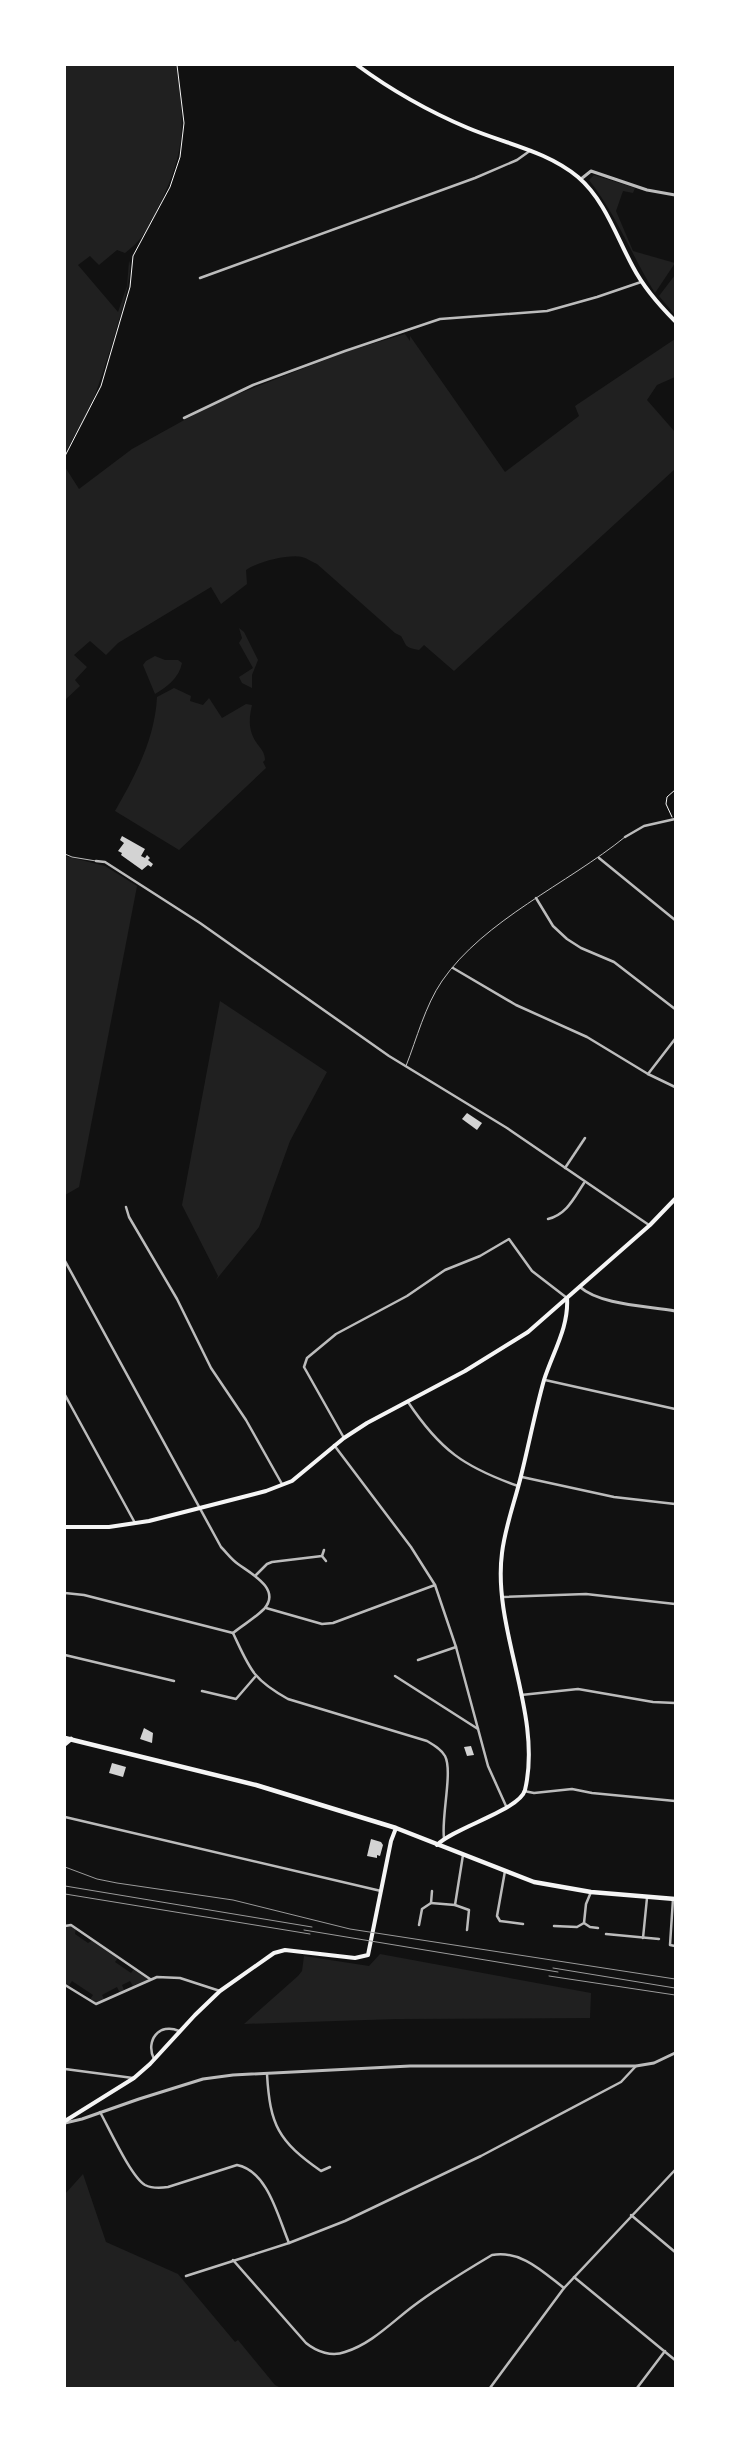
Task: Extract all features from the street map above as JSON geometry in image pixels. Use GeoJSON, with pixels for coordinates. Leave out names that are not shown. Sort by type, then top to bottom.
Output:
{"type":"FeatureCollection","features":[{"type":"Feature","properties":{"kind":"highway"},"geometry":{"type":"LineString","coordinates":[[65,1738],[106,1746],[246,1782],[396,1828],[534,1882],[591,1892],[674,1899]]}},
{"type":"Feature","properties":{"kind":"highway"},"geometry":{"type":"LineString","coordinates":[[65,1744],[71,1740]]}},
{"type":"Feature","properties":{"kind":"main road"},"geometry":{"type":"LineString","coordinates":[[356,65],[450,120],[555,161],[580,179],[604,212],[642,282],[660,306],[675,321]]}},
{"type":"Feature","properties":{"kind":"main road"},"geometry":{"type":"LineString","coordinates":[[65,1527],[102,1527],[136,1524],[282,1486],[301,1475],[344,1438],[407,1401],[498,1352],[528,1332],[650,1225],[675,1199]]}},
{"type":"Feature","properties":{"kind":"main road"},"geometry":{"type":"LineString","coordinates":[[437,1845],[444,1838],[493,1816],[506,1806],[516,1802],[524,1791],[527,1761],[526,1728],[501,1598],[502,1553],[544,1380],[568,1315],[567,1298]]}},
{"type":"Feature","properties":{"kind":"main road"},"geometry":{"type":"LineString","coordinates":[[65,2122],[134,2078],[154,2060],[179,2031],[220,1991],[264,1959],[280,1951],[365,1957],[370,1951],[391,1841],[396,1828]]}},
{"type":"Feature","properties":{"kind":"street"},"geometry":{"type":"LineString","coordinates":[[200,278],[475,178],[517,160],[530,150]]}},
{"type":"Feature","properties":{"kind":"street"},"geometry":{"type":"LineString","coordinates":[[580,179],[591,171],[647,190],[675,195]]}},
{"type":"Feature","properties":{"kind":"street"},"geometry":{"type":"LineString","coordinates":[[184,418],[253,385],[440,319],[547,311],[642,282]]}},
{"type":"Feature","properties":{"kind":"street"},"geometry":{"type":"LineString","coordinates":[[624,837],[644,826],[674,819]]}},
{"type":"Feature","properties":{"kind":"street"},"geometry":{"type":"LineString","coordinates":[[599,858],[675,920]]}},
{"type":"Feature","properties":{"kind":"street"},"geometry":{"type":"LineString","coordinates":[[96,861],[105,862],[200,923],[406,1067],[507,1128],[584,1183],[650,1225]]}},
{"type":"Feature","properties":{"kind":"street"},"geometry":{"type":"LineString","coordinates":[[536,898],[553,926],[567,939],[581,948],[614,962],[675,1009]]}},
{"type":"Feature","properties":{"kind":"street"},"geometry":{"type":"LineString","coordinates":[[453,968],[516,1005],[587,1036],[648,1074],[675,1087]]}},
{"type":"Feature","properties":{"kind":"street"},"geometry":{"type":"LineString","coordinates":[[648,1074],[675,1039]]}},
{"type":"Feature","properties":{"kind":"street"},"geometry":{"type":"LineString","coordinates":[[564,1168],[585,1138]]}},
{"type":"Feature","properties":{"kind":"street"},"geometry":{"type":"LineString","coordinates":[[548,1219],[557,1217],[566,1210],[584,1183]]}},
{"type":"Feature","properties":{"kind":"street"},"geometry":{"type":"LineString","coordinates":[[126,1207],[129,1217],[172,1291],[211,1368],[246,1420],[282,1486]]}},
{"type":"Feature","properties":{"kind":"street"},"geometry":{"type":"LineString","coordinates":[[344,1438],[319,1396],[304,1367],[304,1362],[325,1342],[355,1322],[407,1296],[445,1270],[480,1256],[509,1239],[532,1271],[567,1298]]}},
{"type":"Feature","properties":{"kind":"street"},"geometry":{"type":"LineString","coordinates":[[65,1261],[221,1547],[238,1565],[256,1576],[266,1588],[268,1599],[265,1608],[233,1633]]}},
{"type":"Feature","properties":{"kind":"street"},"geometry":{"type":"LineString","coordinates":[[580,1287],[588,1294],[604,1299],[675,1311]]}},
{"type":"Feature","properties":{"kind":"street"},"geometry":{"type":"LineString","coordinates":[[544,1380],[675,1409]]}},
{"type":"Feature","properties":{"kind":"street"},"geometry":{"type":"LineString","coordinates":[[65,1395],[136,1524]]}},
{"type":"Feature","properties":{"kind":"street"},"geometry":{"type":"LineString","coordinates":[[407,1401],[424,1426],[453,1454],[474,1469],[518,1486]]}},
{"type":"Feature","properties":{"kind":"street"},"geometry":{"type":"LineString","coordinates":[[334,1446],[410,1547],[435,1585],[456,1647],[488,1766],[506,1806]]}},
{"type":"Feature","properties":{"kind":"street"},"geometry":{"type":"LineString","coordinates":[[521,1477],[614,1497],[675,1504]]}},
{"type":"Feature","properties":{"kind":"street"},"geometry":{"type":"LineString","coordinates":[[322,1556],[324,1550]]}},
{"type":"Feature","properties":{"kind":"street"},"geometry":{"type":"LineString","coordinates":[[256,1576],[267,1564],[272,1562],[322,1556]]}},
{"type":"Feature","properties":{"kind":"street"},"geometry":{"type":"LineString","coordinates":[[322,1556],[326,1561]]}},
{"type":"Feature","properties":{"kind":"street"},"geometry":{"type":"LineString","coordinates":[[265,1608],[322,1624],[334,1623],[435,1585]]}},
{"type":"Feature","properties":{"kind":"street"},"geometry":{"type":"LineString","coordinates":[[65,1593],[84,1595],[233,1633],[255,1677],[267,1687],[288,1699],[427,1741],[438,1747],[446,1758],[448,1772],[444,1838]]}},
{"type":"Feature","properties":{"kind":"street"},"geometry":{"type":"LineString","coordinates":[[501,1598],[586,1594],[675,1604]]}},
{"type":"Feature","properties":{"kind":"street"},"geometry":{"type":"LineString","coordinates":[[418,1660],[456,1647]]}},
{"type":"Feature","properties":{"kind":"street"},"geometry":{"type":"LineString","coordinates":[[65,1655],[174,1681]]}},
{"type":"Feature","properties":{"kind":"street"},"geometry":{"type":"LineString","coordinates":[[395,1676],[478,1729]]}},
{"type":"Feature","properties":{"kind":"street"},"geometry":{"type":"LineString","coordinates":[[202,1691],[236,1699],[255,1677]]}},
{"type":"Feature","properties":{"kind":"street"},"geometry":{"type":"LineString","coordinates":[[521,1695],[578,1688],[652,1702],[675,1703]]}},
{"type":"Feature","properties":{"kind":"street"},"geometry":{"type":"LineString","coordinates":[[524,1791],[534,1793],[572,1789],[592,1793],[675,1801]]}},
{"type":"Feature","properties":{"kind":"street"},"geometry":{"type":"LineString","coordinates":[[65,1817],[381,1892]]}},
{"type":"Feature","properties":{"kind":"street"},"geometry":{"type":"LineString","coordinates":[[455,1905],[463,1855]]}},
{"type":"Feature","properties":{"kind":"street"},"geometry":{"type":"LineString","coordinates":[[505,1871],[497,1916],[500,1920],[522,1924]]}},
{"type":"Feature","properties":{"kind":"street"},"geometry":{"type":"LineString","coordinates":[[430,1903],[432,1891]]}},
{"type":"Feature","properties":{"kind":"street"},"geometry":{"type":"LineString","coordinates":[[584,1923],[586,1904],[591,1892]]}},
{"type":"Feature","properties":{"kind":"street"},"geometry":{"type":"LineString","coordinates":[[643,1938],[647,1898]]}},
{"type":"Feature","properties":{"kind":"street"},"geometry":{"type":"LineString","coordinates":[[674,1899],[670,1945],[675,1946]]}},
{"type":"Feature","properties":{"kind":"street"},"geometry":{"type":"LineString","coordinates":[[419,1925],[422,1909],[430,1903],[455,1905],[468,1910],[467,1930]]}},
{"type":"Feature","properties":{"kind":"street"},"geometry":{"type":"LineString","coordinates":[[554,1926],[577,1927],[584,1923]]}},
{"type":"Feature","properties":{"kind":"street"},"geometry":{"type":"LineString","coordinates":[[584,1923],[590,1928],[598,1928]]}},
{"type":"Feature","properties":{"kind":"street"},"geometry":{"type":"LineString","coordinates":[[65,1926],[71,1925],[150,1979]]}},
{"type":"Feature","properties":{"kind":"street"},"geometry":{"type":"LineString","coordinates":[[606,1934],[659,1940]]}},
{"type":"Feature","properties":{"kind":"street"},"geometry":{"type":"LineString","coordinates":[[65,1985],[96,2004],[150,1979],[180,1978],[220,1991]]}},
{"type":"Feature","properties":{"kind":"street"},"geometry":{"type":"LineString","coordinates":[[154,2060],[150,2048],[153,2037],[157,2032],[169,2028],[179,2031]]}},
{"type":"Feature","properties":{"kind":"street"},"geometry":{"type":"LineString","coordinates":[[65,2122],[82,2119],[203,2079],[266,2072],[410,2066],[636,2066],[654,2063],[675,2053]]}},
{"type":"Feature","properties":{"kind":"street"},"geometry":{"type":"LineString","coordinates":[[186,2276],[289,2242],[345,2221],[481,2156],[621,2082],[636,2066]]}},
{"type":"Feature","properties":{"kind":"street"},"geometry":{"type":"LineString","coordinates":[[65,2069],[134,2078]]}},
{"type":"Feature","properties":{"kind":"street"},"geometry":{"type":"LineString","coordinates":[[266,2072],[269,2104],[279,2133],[297,2155],[321,2171],[330,2167]]}},
{"type":"Feature","properties":{"kind":"street"},"geometry":{"type":"LineString","coordinates":[[100,2112],[135,2177],[145,2186],[168,2187],[237,2165],[252,2171],[264,2186],[289,2242]]}},
{"type":"Feature","properties":{"kind":"street"},"geometry":{"type":"LineString","coordinates":[[490,2388],[564,2288],[675,2170]]}},
{"type":"Feature","properties":{"kind":"street"},"geometry":{"type":"LineString","coordinates":[[631,2215],[675,2252]]}},
{"type":"Feature","properties":{"kind":"street"},"geometry":{"type":"LineString","coordinates":[[233,2260],[306,2343],[314,2350],[334,2354],[346,2352],[365,2343],[412,2308],[492,2255],[504,2252],[526,2260],[564,2288]]}},
{"type":"Feature","properties":{"kind":"street"},"geometry":{"type":"LineString","coordinates":[[574,2277],[675,2360]]}},
{"type":"Feature","properties":{"kind":"street"},"geometry":{"type":"LineString","coordinates":[[637,2388],[665,2351]]}},
{"type":"Feature","properties":{"kind":"lane"},"geometry":{"type":"LineString","coordinates":[[406,1067],[430,1002],[442,981],[453,968],[491,931],[536,898],[599,858],[624,837]]}},
{"type":"Feature","properties":{"kind":"lane"},"geometry":{"type":"LineString","coordinates":[[65,854],[96,861]]}},
{"type":"Feature","properties":{"kind":"path"},"geometry":{"type":"LineString","coordinates":[[65,456],[101,386],[126,304],[133,259],[170,187],[180,157],[184,123],[177,65]]}},
{"type":"Feature","properties":{"kind":"path"},"geometry":{"type":"LineString","coordinates":[[674,819],[666,804],[667,797],[675,790]]}},
{"type":"Feature","properties":{"kind":"shaded area"},"geometry":{"type":"Polygon","coordinates":[[[65,65],[176,65],[182,120],[179,151],[175,167],[169,185],[146,232],[125,253],[117,250],[99,265],[90,256],[78,265],[118,312],[127,286],[129,261],[130,271],[127,287],[122,309],[90,409],[65,453],[65,65]]]}},
{"type":"Feature","properties":{"kind":"shaded area"},"geometry":{"type":"Polygon","coordinates":[[[594,175],[635,188],[633,193],[623,191],[616,211],[633,251],[675,263],[655,293],[616,221],[589,180],[594,175]]]}},
{"type":"Feature","properties":{"kind":"shaded area"},"geometry":{"type":"Polygon","coordinates":[[[675,275],[675,315],[659,296],[675,275]]]}},
{"type":"Feature","properties":{"kind":"shaded area"},"geometry":{"type":"Polygon","coordinates":[[[405,334],[410,341],[410,336],[505,472],[579,416],[575,406],[675,339],[675,377],[657,385],[647,400],[675,432],[675,469],[454,671],[424,645],[419,650],[407,646],[401,636],[395,633],[317,564],[306,558],[296,556],[265,562],[246,570],[247,584],[221,604],[211,587],[118,643],[106,655],[90,641],[74,655],[87,667],[75,680],[80,686],[65,700],[65,467],[79,489],[132,449],[215,403],[345,352],[405,334]]]}},
{"type":"Feature","properties":{"kind":"shaded area"},"geometry":{"type":"Polygon","coordinates":[[[239,628],[244,632],[258,660],[252,675],[252,688],[242,683],[239,677],[253,668],[239,643],[242,638],[239,628]]]}},
{"type":"Feature","properties":{"kind":"shaded area"},"geometry":{"type":"Polygon","coordinates":[[[155,656],[165,660],[178,660],[182,663],[172,682],[155,694],[143,665],[155,656]]]}},
{"type":"Feature","properties":{"kind":"shaded area"},"geometry":{"type":"Polygon","coordinates":[[[174,688],[191,696],[190,701],[203,705],[209,698],[222,718],[246,704],[252,705],[250,728],[264,755],[265,760],[263,762],[266,768],[179,850],[115,811],[143,757],[152,728],[157,697],[174,688]]]}},
{"type":"Feature","properties":{"kind":"shaded area"},"geometry":{"type":"Polygon","coordinates":[[[65,856],[105,866],[137,886],[79,1187],[65,1195],[65,856]]]}},
{"type":"Feature","properties":{"kind":"shaded area"},"geometry":{"type":"Polygon","coordinates":[[[220,1001],[327,1072],[290,1141],[259,1227],[216,1280],[218,1276],[182,1205],[220,1001]]]}},
{"type":"Feature","properties":{"kind":"shaded area"},"geometry":{"type":"Polygon","coordinates":[[[66,1924],[76,1928],[75,1934],[88,1943],[93,1940],[118,1958],[115,1962],[131,1973],[134,1969],[150,1979],[133,1986],[130,1981],[122,1985],[124,1990],[120,1993],[117,1987],[102,1995],[105,2001],[93,2004],[89,2001],[93,1995],[72,1981],[68,1987],[65,1985],[66,1924]]]}},
{"type":"Feature","properties":{"kind":"shaded area"},"geometry":{"type":"Polygon","coordinates":[[[380,1954],[591,1993],[590,2018],[396,2019],[244,2024],[298,1976],[302,1971],[304,1956],[369,1966],[380,1954]]]}},
{"type":"Feature","properties":{"kind":"shaded area"},"geometry":{"type":"Polygon","coordinates":[[[83,2174],[106,2242],[178,2274],[235,2342],[238,2340],[275,2385],[281,2388],[65,2388],[65,2194],[83,2174]]]}},
{"type":"Feature","properties":{"kind":"building"},"geometry":{"type":"Polygon","coordinates":[[[122,836],[145,849],[141,856],[145,858],[147,855],[150,858],[148,860],[153,864],[151,867],[148,865],[142,870],[121,855],[122,853],[118,851],[124,843],[120,840],[122,836]]]}},
{"type":"Feature","properties":{"kind":"building"},"geometry":{"type":"Polygon","coordinates":[[[467,1113],[482,1123],[477,1130],[462,1119],[467,1113]]]}},
{"type":"Feature","properties":{"kind":"building"},"geometry":{"type":"Polygon","coordinates":[[[144,1728],[153,1733],[152,1743],[140,1739],[144,1728]]]}},
{"type":"Feature","properties":{"kind":"building"},"geometry":{"type":"Polygon","coordinates":[[[471,1746],[474,1755],[467,1756],[464,1747],[471,1746]]]}},
{"type":"Feature","properties":{"kind":"building"},"geometry":{"type":"Polygon","coordinates":[[[112,1763],[126,1767],[123,1777],[109,1773],[112,1763]]]}},
{"type":"Feature","properties":{"kind":"building"},"geometry":{"type":"Polygon","coordinates":[[[371,1839],[381,1842],[383,1845],[380,1856],[377,1855],[377,1858],[367,1856],[371,1839]]]}},
{"type":"Feature","properties":{"kind":"railway"},"geometry":{"type":"LineString","coordinates":[[65,1867],[97,1879],[233,1900],[350,1929],[675,1979]]}},
{"type":"Feature","properties":{"kind":"railway"},"geometry":{"type":"LineString","coordinates":[[65,1886],[312,1927]]}},
{"type":"Feature","properties":{"kind":"railway"},"geometry":{"type":"LineString","coordinates":[[65,1894],[310,1934]]}},
{"type":"Feature","properties":{"kind":"railway"},"geometry":{"type":"LineString","coordinates":[[304,1930],[558,1972]]}},
{"type":"Feature","properties":{"kind":"railway"},"geometry":{"type":"LineString","coordinates":[[553,1968],[675,1988]]}},
{"type":"Feature","properties":{"kind":"railway"},"geometry":{"type":"LineString","coordinates":[[549,1976],[675,1995]]}}]}
